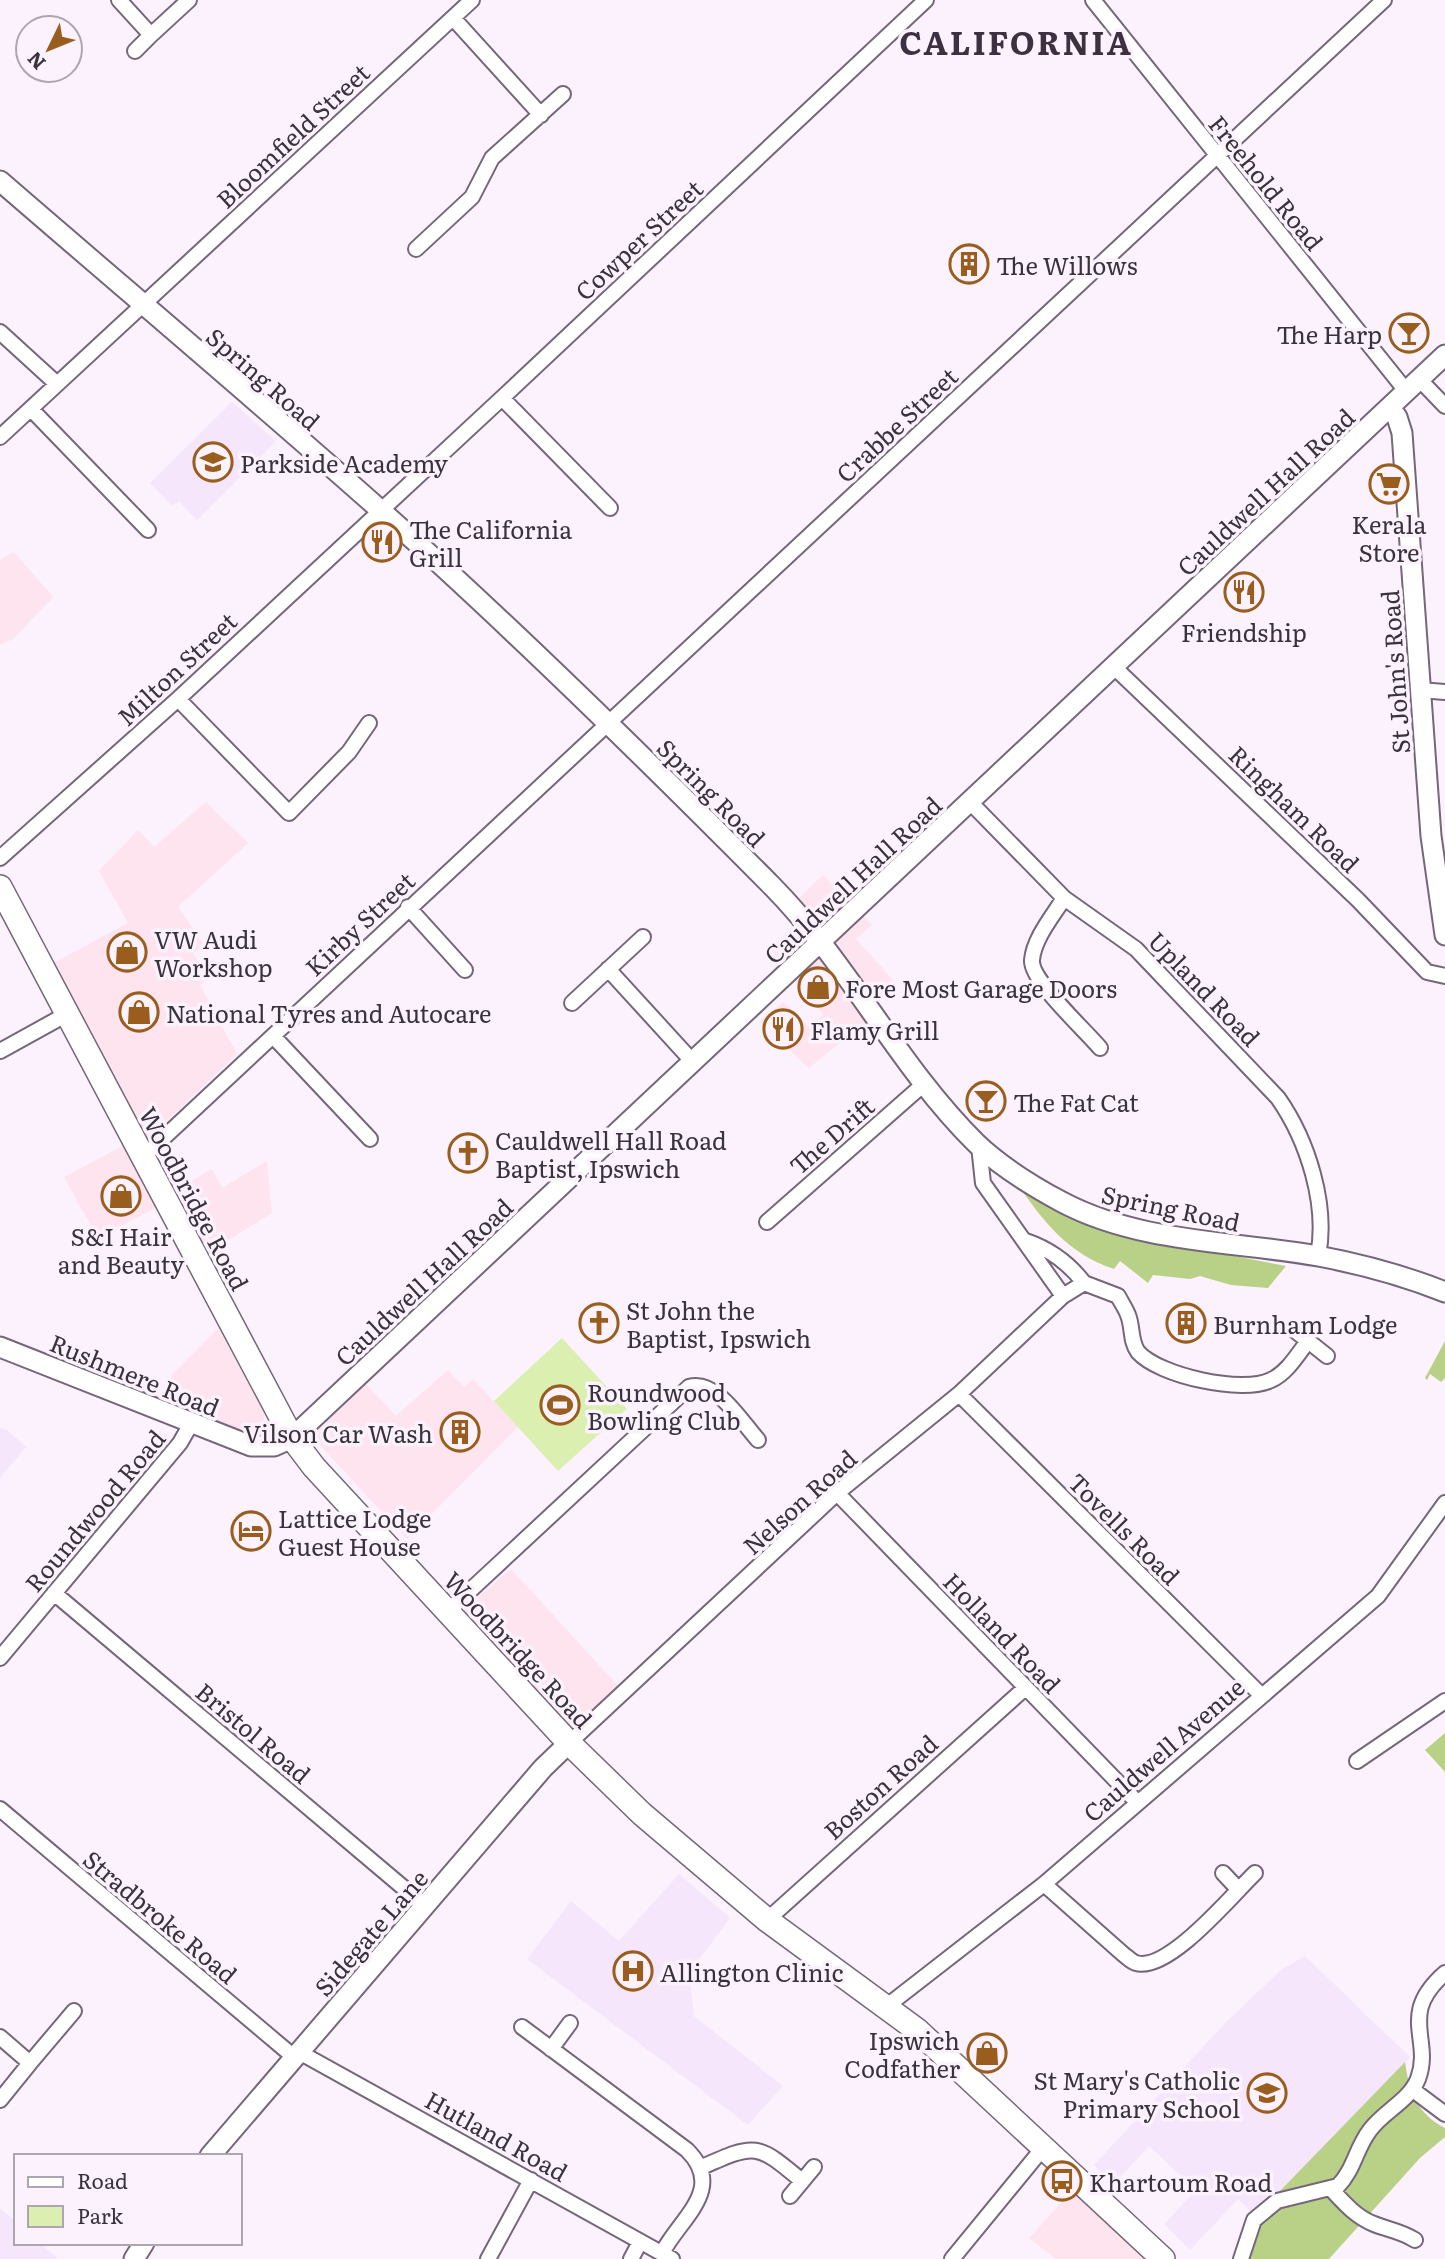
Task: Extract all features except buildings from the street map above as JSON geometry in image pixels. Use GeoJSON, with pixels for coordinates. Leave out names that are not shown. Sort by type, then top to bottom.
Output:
{"type":"FeatureCollection","features":[{"type":"Feature","properties":{"kind":"main road","name":"Woodbridge Road"},"geometry":{"type":"LineString","coordinates":[[0,887],[292,1438],[314,1467],[569,1743],[680,1849],[767,1920],[887,2006],[937,2048],[1163,2259]]}},
{"type":"Feature","properties":{"kind":"street"},"geometry":{"type":"LineString","coordinates":[[119,0],[151,35]]}},
{"type":"Feature","properties":{"kind":"street"},"geometry":{"type":"LineString","coordinates":[[135,51],[189,0]]}},
{"type":"Feature","properties":{"kind":"street","name":"Bloomfield Street"},"geometry":{"type":"LineString","coordinates":[[0,437],[472,0]]}},
{"type":"Feature","properties":{"kind":"street","name":"Cowper Street"},"geometry":{"type":"LineString","coordinates":[[379,509],[502,398],[926,0]]}},
{"type":"Feature","properties":{"kind":"street","name":"Freehold Road"},"geometry":{"type":"LineString","coordinates":[[1093,0],[1216,156],[1413,386],[1445,406]]}},
{"type":"Feature","properties":{"kind":"street","name":"Crabbe Street"},"geometry":{"type":"LineString","coordinates":[[607,724],[1384,0]]}},
{"type":"Feature","properties":{"kind":"street"},"geometry":{"type":"LineString","coordinates":[[453,18],[541,115]]}},
{"type":"Feature","properties":{"kind":"street"},"geometry":{"type":"LineString","coordinates":[[416,249],[472,197],[492,158],[563,94]]}},
{"type":"Feature","properties":{"kind":"street","name":"Spring Road"},"geometry":{"type":"LineString","coordinates":[[0,181],[379,509],[728,841],[823,941],[852,986],[925,1083],[979,1146],[1013,1173],[1090,1216],[1127,1227],[1318,1256],[1418,1281],[1445,1292]]}},
{"type":"Feature","properties":{"kind":"street"},"geometry":{"type":"LineString","coordinates":[[0,332],[57,384]]}},
{"type":"Feature","properties":{"kind":"street","name":"Cauldwell Hall Road"},"geometry":{"type":"LineString","coordinates":[[292,1438],[1445,355]]}},
{"type":"Feature","properties":{"kind":"street"},"geometry":{"type":"LineString","coordinates":[[502,398],[610,508]]}},
{"type":"Feature","properties":{"kind":"street","name":"St John's Road"},"geometry":{"type":"LineString","coordinates":[[1390,408],[1397,417],[1402,433],[1433,856],[1445,935]]}},
{"type":"Feature","properties":{"kind":"street"},"geometry":{"type":"LineString","coordinates":[[31,409],[148,530]]}},
{"type":"Feature","properties":{"kind":"street","name":"Milton Street"},"geometry":{"type":"LineString","coordinates":[[0,858],[178,699],[379,509]]}},
{"type":"Feature","properties":{"kind":"street","name":"Ringham Road"},"geometry":{"type":"LineString","coordinates":[[1114,667],[1358,900],[1427,972],[1445,976]]}},
{"type":"Feature","properties":{"kind":"street"},"geometry":{"type":"LineString","coordinates":[[1420,690],[1445,692]]}},
{"type":"Feature","properties":{"kind":"street"},"geometry":{"type":"LineString","coordinates":[[178,699],[289,813],[349,752],[369,723]]}},
{"type":"Feature","properties":{"kind":"street","name":"Kirby Street"},"geometry":{"type":"LineString","coordinates":[[143,1157],[607,724]]}},
{"type":"Feature","properties":{"kind":"street","name":"Upland Road"},"geometry":{"type":"LineString","coordinates":[[971,803],[1064,898],[1136,949],[1282,1104],[1295,1125],[1316,1193],[1322,1236],[1318,1256]]}},
{"type":"Feature","properties":{"kind":"street"},"geometry":{"type":"LineString","coordinates":[[1064,898],[1034,952],[1032,970],[1043,987],[1100,1048]]}},
{"type":"Feature","properties":{"kind":"street"},"geometry":{"type":"LineString","coordinates":[[408,907],[465,970]]}},
{"type":"Feature","properties":{"kind":"street"},"geometry":{"type":"LineString","coordinates":[[572,1003],[643,937]]}},
{"type":"Feature","properties":{"kind":"street"},"geometry":{"type":"LineString","coordinates":[[608,969],[693,1062]]}},
{"type":"Feature","properties":{"kind":"street"},"geometry":{"type":"LineString","coordinates":[[0,1051],[67,1014]]}},
{"type":"Feature","properties":{"kind":"street"},"geometry":{"type":"LineString","coordinates":[[274,1036],[370,1139]]}},
{"type":"Feature","properties":{"kind":"street","name":"The Drift"},"geometry":{"type":"LineString","coordinates":[[767,1222],[925,1083]]}},
{"type":"Feature","properties":{"kind":"street"},"geometry":{"type":"LineString","coordinates":[[979,1146],[983,1183],[1063,1296]]}},
{"type":"Feature","properties":{"kind":"street"},"geometry":{"type":"LineString","coordinates":[[1026,1241],[1042,1247],[1073,1269],[1084,1283],[1118,1296],[1129,1317],[1136,1349],[1148,1361],[1167,1371],[1233,1386],[1262,1384],[1274,1379],[1287,1367],[1308,1341]]}},
{"type":"Feature","properties":{"kind":"street","name":"Nelson Road"},"geometry":{"type":"LineString","coordinates":[[569,1743],[837,1493],[959,1394],[1063,1296],[1084,1283]]}},
{"type":"Feature","properties":{"kind":"street"},"geometry":{"type":"LineString","coordinates":[[1293,1329],[1327,1356]]}},
{"type":"Feature","properties":{"kind":"street","name":"Rushmere Road"},"geometry":{"type":"LineString","coordinates":[[0,1347],[251,1447],[274,1446],[292,1438]]}},
{"type":"Feature","properties":{"kind":"street"},"geometry":{"type":"LineString","coordinates":[[447,1612],[688,1387],[708,1387],[758,1440]]}},
{"type":"Feature","properties":{"kind":"street","name":"Tovells Road"},"geometry":{"type":"LineString","coordinates":[[959,1394],[1260,1695]]}},
{"type":"Feature","properties":{"kind":"street","name":"Roundwood Road"},"geometry":{"type":"LineString","coordinates":[[0,1658],[180,1443],[192,1422]]}},
{"type":"Feature","properties":{"kind":"street","name":"Holland Road"},"geometry":{"type":"LineString","coordinates":[[837,1493],[1137,1801]]}},
{"type":"Feature","properties":{"kind":"street","name":"Cauldwell Avenue"},"geometry":{"type":"LineString","coordinates":[[887,2006],[1044,1884],[1137,1801],[1378,1596],[1445,1503]]}},
{"type":"Feature","properties":{"kind":"street","name":"Bristol Road"},"geometry":{"type":"LineString","coordinates":[[54,1592],[425,1905]]}},
{"type":"Feature","properties":{"kind":"street","name":"Boston Road"},"geometry":{"type":"LineString","coordinates":[[767,1920],[1025,1688]]}},
{"type":"Feature","properties":{"kind":"street"},"geometry":{"type":"LineString","coordinates":[[1357,1761],[1445,1701]]}},
{"type":"Feature","properties":{"kind":"street","name":"Sidegate Lane"},"geometry":{"type":"LineString","coordinates":[[212,2154],[543,1768],[569,1743]]}},
{"type":"Feature","properties":{"kind":"street","name":"Stradbroke Road"},"geometry":{"type":"LineString","coordinates":[[0,1810],[296,2055]]}},
{"type":"Feature","properties":{"kind":"street"},"geometry":{"type":"LineString","coordinates":[[1044,1884],[1137,1964],[1162,1960],[1174,1952],[1255,1872]]}},
{"type":"Feature","properties":{"kind":"street"},"geometry":{"type":"LineString","coordinates":[[1223,1873],[1238,1889]]}},
{"type":"Feature","properties":{"kind":"street"},"geometry":{"type":"LineString","coordinates":[[1241,2259],[1254,2220],[1277,2201],[1331,2189],[1345,2179],[1372,2127],[1413,2090],[1421,2066],[1417,2028],[1420,2006],[1445,1973]]}},
{"type":"Feature","properties":{"kind":"street"},"geometry":{"type":"LineString","coordinates":[[0,2100],[74,2011]]}},
{"type":"Feature","properties":{"kind":"street"},"geometry":{"type":"LineString","coordinates":[[551,2049],[570,2023]]}},
{"type":"Feature","properties":{"kind":"street"},"geometry":{"type":"LineString","coordinates":[[522,2027],[687,2150],[702,2167],[705,2183],[700,2196],[667,2256]]}},
{"type":"Feature","properties":{"kind":"street"},"geometry":{"type":"LineString","coordinates":[[0,2037],[30,2063]]}},
{"type":"Feature","properties":{"kind":"street","name":"Hutland Road"},"geometry":{"type":"LineString","coordinates":[[296,2055],[667,2256]]}},
{"type":"Feature","properties":{"kind":"street"},"geometry":{"type":"LineString","coordinates":[[1413,2090],[1445,2114]]}},
{"type":"Feature","properties":{"kind":"street"},"geometry":{"type":"LineString","coordinates":[[951,2259],[1043,2148]]}},
{"type":"Feature","properties":{"kind":"street"},"geometry":{"type":"LineString","coordinates":[[702,2167],[739,2151],[757,2150],[771,2155],[802,2181]]}},
{"type":"Feature","properties":{"kind":"street"},"geometry":{"type":"LineString","coordinates":[[790,2196],[814,2167]]}},
{"type":"Feature","properties":{"kind":"street"},"geometry":{"type":"LineString","coordinates":[[488,2259],[531,2180]]}},
{"type":"Feature","properties":{"kind":"street"},"geometry":{"type":"LineString","coordinates":[[1331,2189],[1354,2213],[1372,2224],[1398,2230],[1415,2240]]}},
{"type":"Feature","properties":{"kind":"street"},"geometry":{"type":"LineString","coordinates":[[631,2259],[640,2242]]}},
{"type":"Feature","properties":{"kind":"shaded area","name":"Parkside Academy"},"geometry":{"type":"Polygon","coordinates":[[[232,402],[276,441],[197,520],[179,501],[172,506],[150,483],[232,402]]]}},
{"type":"Feature","properties":{"kind":"shaded area"},"geometry":{"type":"Polygon","coordinates":[[[14,552],[53,597],[13,639],[0,645],[0,560],[14,552]]]}},
{"type":"Feature","properties":{"kind":"shaded area"},"geometry":{"type":"Polygon","coordinates":[[[206,802],[248,843],[178,907],[205,946],[193,953],[210,978],[200,985],[237,1054],[149,1138],[145,1137],[50,965],[128,923],[99,871],[138,830],[154,847],[206,802]]]}},
{"type":"Feature","properties":{"kind":"shaded area"},"geometry":{"type":"Polygon","coordinates":[[[823,875],[872,925],[856,939],[893,980],[870,1003],[877,1013],[809,1068],[760,1022],[783,1002],[810,1028],[823,1014],[770,948],[800,920],[789,908],[823,875]]]}},
{"type":"Feature","properties":{"kind":"shaded area"},"geometry":{"type":"Polygon","coordinates":[[[134,1140],[164,1197],[212,1169],[222,1188],[267,1161],[272,1213],[198,1259],[166,1202],[98,1238],[64,1177],[134,1140]]]}},
{"type":"Feature","properties":{"kind":"shaded area"},"geometry":{"type":"Polygon","coordinates":[[[219,1327],[264,1413],[265,1428],[259,1433],[247,1433],[163,1398],[172,1375],[219,1327]]]}},
{"type":"Feature","properties":{"kind":"shaded area"},"geometry":{"type":"Polygon","coordinates":[[[448,1370],[464,1387],[473,1379],[518,1427],[407,1539],[317,1442],[316,1432],[366,1384],[396,1416],[448,1370]]]}},
{"type":"Feature","properties":{"kind":"shaded area"},"geometry":{"type":"Polygon","coordinates":[[[0,1428],[7,1430],[26,1447],[0,1478],[0,1428]]]}},
{"type":"Feature","properties":{"kind":"shaded area"},"geometry":{"type":"Polygon","coordinates":[[[511,1569],[619,1687],[569,1734],[457,1615],[511,1569]]]}},
{"type":"Feature","properties":{"kind":"shaded area"},"geometry":{"type":"Polygon","coordinates":[[[679,1874],[730,1918],[689,1973],[694,2016],[783,2086],[748,2125],[527,1959],[571,1901],[619,1941],[679,1874]]]}},
{"type":"Feature","properties":{"kind":"shaded area","name":"St Mary's Catholic Primary School"},"geometry":{"type":"Polygon","coordinates":[[[1305,1956],[1410,2057],[1275,2196],[1252,2212],[1238,2199],[1190,2250],[1164,2224],[1196,2190],[1149,2146],[1114,2184],[1094,2165],[1226,2022],[1281,1970],[1305,1956]]]}},
{"type":"Feature","properties":{"kind":"shaded area"},"geometry":{"type":"Polygon","coordinates":[[[1072,2191],[1148,2259],[1056,2259],[1029,2238],[1072,2191]]]}},
{"type":"Feature","properties":{"kind":"shaded area"},"geometry":{"type":"Polygon","coordinates":[[[0,2208],[14,2220],[14,2245],[42,2245],[58,2259],[0,2259],[0,2208]]]}},
{"type":"Feature","properties":{"kind":"green space"},"geometry":{"type":"Polygon","coordinates":[[[1016,1182],[1103,1231],[1286,1266],[1268,1288],[1231,1285],[1200,1276],[1190,1279],[1153,1275],[1148,1283],[1120,1261],[1114,1269],[1098,1263],[1070,1245],[1046,1222],[1016,1182]]]}},
{"type":"Feature","properties":{"kind":"green space","name":"Roundwood Bowling Club"},"geometry":{"type":"Polygon","coordinates":[[[562,1338],[627,1409],[558,1471],[494,1401],[562,1338]]]}},
{"type":"Feature","properties":{"kind":"green space"},"geometry":{"type":"Polygon","coordinates":[[[1445,1341],[1445,1378],[1441,1382],[1430,1374],[1427,1380],[1425,1378],[1445,1341]]]}},
{"type":"Feature","properties":{"kind":"green space"},"geometry":{"type":"Polygon","coordinates":[[[1445,1733],[1445,1772],[1425,1750],[1445,1733]]]}},
{"type":"Feature","properties":{"kind":"green space"},"geometry":{"type":"Polygon","coordinates":[[[1405,2062],[1416,2101],[1428,2116],[1445,2128],[1445,2137],[1420,2158],[1329,2259],[1238,2259],[1234,2256],[1243,2229],[1405,2062]]]}},
{"type":"Feature","properties":{"kind":"place","name":"The Willows"},"geometry":{"type":"Point","coordinates":[969,264]}},
{"type":"Feature","properties":{"kind":"place","name":"The Harp"},"geometry":{"type":"Point","coordinates":[1409,333]}},
{"type":"Feature","properties":{"kind":"place","name":"Parkside Academy"},"geometry":{"type":"Point","coordinates":[213,462]}},
{"type":"Feature","properties":{"kind":"place","name":"Kerala Store"},"geometry":{"type":"Point","coordinates":[1389,484]}},
{"type":"Feature","properties":{"kind":"place","name":"The California Grill"},"geometry":{"type":"Point","coordinates":[382,542]}},
{"type":"Feature","properties":{"kind":"place","name":"Friendship"},"geometry":{"type":"Point","coordinates":[1244,592]}},
{"type":"Feature","properties":{"kind":"place","name":"VW Audi Workshop"},"geometry":{"type":"Point","coordinates":[127,952]}},
{"type":"Feature","properties":{"kind":"place","name":"Fore Most Garage Doors"},"geometry":{"type":"Point","coordinates":[818,987]}},
{"type":"Feature","properties":{"kind":"place","name":"National Tyres and Autocare"},"geometry":{"type":"Point","coordinates":[139,1012]}},
{"type":"Feature","properties":{"kind":"place","name":"Flamy Grill"},"geometry":{"type":"Point","coordinates":[783,1029]}},
{"type":"Feature","properties":{"kind":"place","name":"The Fat Cat"},"geometry":{"type":"Point","coordinates":[986,1101]}},
{"type":"Feature","properties":{"kind":"place","name":"Cauldwell Hall Road Baptist, Ipswich"},"geometry":{"type":"Point","coordinates":[468,1153]}},
{"type":"Feature","properties":{"kind":"place","name":"S&I Hair and Beauty"},"geometry":{"type":"Point","coordinates":[121,1196]}},
{"type":"Feature","properties":{"kind":"place","name":"St John the Baptist, Ipswich"},"geometry":{"type":"Point","coordinates":[599,1323]}},
{"type":"Feature","properties":{"kind":"place","name":"Burnham Lodge"},"geometry":{"type":"Point","coordinates":[1186,1323]}},
{"type":"Feature","properties":{"kind":"place","name":"Roundwood Bowling Club"},"geometry":{"type":"Point","coordinates":[560,1405]}},
{"type":"Feature","properties":{"kind":"place","name":"Vilson Car Wash"},"geometry":{"type":"Point","coordinates":[460,1432]}},
{"type":"Feature","properties":{"kind":"place","name":"Lattice Lodge Guest House"},"geometry":{"type":"Point","coordinates":[251,1531]}},
{"type":"Feature","properties":{"kind":"place","name":"Allington Clinic"},"geometry":{"type":"Point","coordinates":[633,1971]}},
{"type":"Feature","properties":{"kind":"place","name":"Ipswich Codfather"},"geometry":{"type":"Point","coordinates":[987,2053]}},
{"type":"Feature","properties":{"kind":"place","name":"St Mary's Catholic Primary School"},"geometry":{"type":"Point","coordinates":[1267,2093]}},
{"type":"Feature","properties":{"kind":"place","name":"Khartoum Road"},"geometry":{"type":"Point","coordinates":[1062,2181]}},
{"type":"Feature","properties":{"kind":"district","name":"CALIFORNIA"},"geometry":{"type":"Point","coordinates":[1016,41]}}]}
